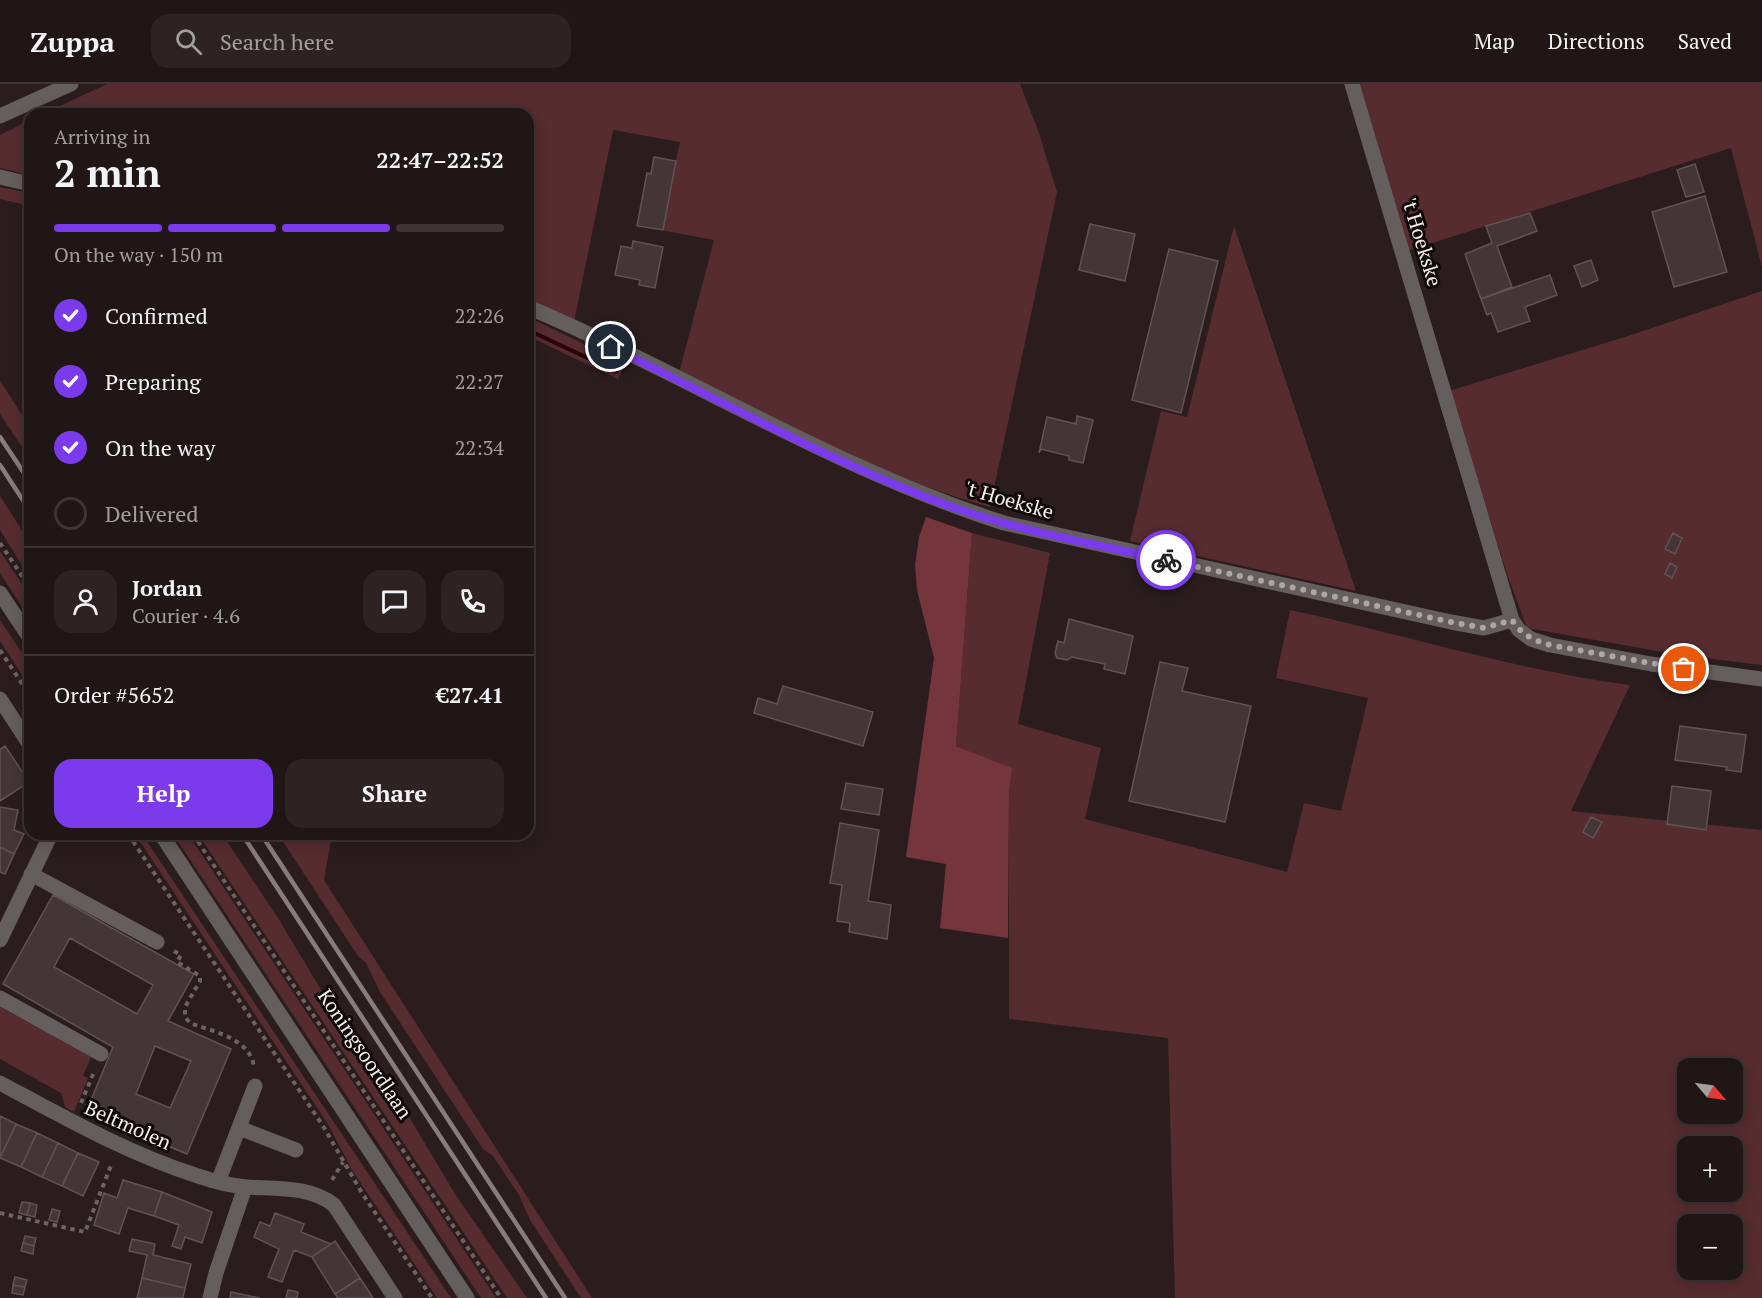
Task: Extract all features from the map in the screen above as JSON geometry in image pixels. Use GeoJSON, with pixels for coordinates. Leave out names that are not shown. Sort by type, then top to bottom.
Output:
{"type":"FeatureCollection","features":[{"type":"Feature","properties":{"kind":"street"},"geometry":{"type":"LineString","coordinates":[[0,116],[71,84]]}},
{"type":"Feature","properties":{"kind":"street","name":"'t Hoekske"},"geometry":{"type":"LineString","coordinates":[[534,310],[879,478],[941,503],[1004,523],[1484,628],[1512,620],[1352,84]]}},
{"type":"Feature","properties":{"kind":"street"},"geometry":{"type":"LineString","coordinates":[[0,177],[24,183]]}},
{"type":"Feature","properties":{"kind":"street"},"geometry":{"type":"LineString","coordinates":[[0,593],[24,629]]}},
{"type":"Feature","properties":{"kind":"street"},"geometry":{"type":"LineString","coordinates":[[1512,620],[1519,630],[1531,639],[1550,645],[1651,664],[1762,679]]}},
{"type":"Feature","properties":{"kind":"street"},"geometry":{"type":"LineString","coordinates":[[0,699],[24,736]]}},
{"type":"Feature","properties":{"kind":"street"},"geometry":{"type":"LineString","coordinates":[[0,940],[48,840]]}},
{"type":"Feature","properties":{"kind":"street"},"geometry":{"type":"LineString","coordinates":[[165,840],[467,1298]]}},
{"type":"Feature","properties":{"kind":"street"},"geometry":{"type":"LineString","coordinates":[[32,874],[157,942]]}},
{"type":"Feature","properties":{"kind":"street"},"geometry":{"type":"LineString","coordinates":[[0,998],[101,1054]]}},
{"type":"Feature","properties":{"kind":"street","name":"Beltmolen"},"geometry":{"type":"LineString","coordinates":[[0,1083],[72,1124],[165,1165],[218,1182],[322,1196],[334,1205],[395,1298]]}},
{"type":"Feature","properties":{"kind":"street"},"geometry":{"type":"LineString","coordinates":[[218,1182],[255,1086]]}},
{"type":"Feature","properties":{"kind":"street"},"geometry":{"type":"LineString","coordinates":[[239,1128],[296,1150]]}},
{"type":"Feature","properties":{"kind":"street"},"geometry":{"type":"LineString","coordinates":[[210,1298],[245,1187]]}},
{"type":"Feature","properties":{"kind":"path"},"geometry":{"type":"LineString","coordinates":[[0,543],[24,579]]}},
{"type":"Feature","properties":{"kind":"path"},"geometry":{"type":"LineString","coordinates":[[0,650],[24,687]]}},
{"type":"Feature","properties":{"kind":"path"},"geometry":{"type":"LineString","coordinates":[[132,840],[310,1106],[362,1192],[432,1298]]}},
{"type":"Feature","properties":{"kind":"path","name":"Koningsoordlaan"},"geometry":{"type":"LineString","coordinates":[[197,840],[501,1298]]}},
{"type":"Feature","properties":{"kind":"path"},"geometry":{"type":"LineString","coordinates":[[157,942],[181,955],[177,962],[200,976],[200,981],[185,1007],[185,1017],[190,1023],[242,1044],[250,1051],[254,1064],[255,1086]]}},
{"type":"Feature","properties":{"kind":"path"},"geometry":{"type":"LineString","coordinates":[[72,1124],[101,1054]]}},
{"type":"Feature","properties":{"kind":"path"},"geometry":{"type":"LineString","coordinates":[[0,1213],[86,1232],[118,1146]]}},
{"type":"Feature","properties":{"kind":"shaded area"},"geometry":{"type":"Polygon","coordinates":[[[107,84],[1020,84],[1039,133],[1057,192],[990,507],[950,495],[871,464],[679,373],[714,240],[661,230],[680,142],[613,130],[574,322],[534,303],[534,108],[56,108],[107,84]]]}},
{"type":"Feature","properties":{"kind":"shaded area"},"geometry":{"type":"Polygon","coordinates":[[[1356,84],[1762,84],[1762,267],[1731,148],[1407,251],[1356,84]]]}},
{"type":"Feature","properties":{"kind":"shaded area"},"geometry":{"type":"Polygon","coordinates":[[[24,123],[24,174],[0,168],[0,135],[24,123]]]}},
{"type":"Feature","properties":{"kind":"shaded area"},"geometry":{"type":"Polygon","coordinates":[[[0,187],[24,192],[24,205],[0,199],[0,187]]]}},
{"type":"Feature","properties":{"kind":"shaded area"},"geometry":{"type":"Polygon","coordinates":[[[1234,226],[1356,591],[1130,541],[1161,411],[1187,417],[1234,226]]]}},
{"type":"Feature","properties":{"kind":"shaded area"},"geometry":{"type":"Polygon","coordinates":[[[1762,291],[1762,665],[1680,655],[1527,628],[1507,574],[1449,391],[1631,335],[1762,291]]]}},
{"type":"Feature","properties":{"kind":"shaded area"},"geometry":{"type":"Polygon","coordinates":[[[534,320],[625,364],[618,379],[534,339],[534,335],[617,374],[619,370],[534,331],[534,320]]]}},
{"type":"Feature","properties":{"kind":"shaded area"},"geometry":{"type":"Polygon","coordinates":[[[534,331],[619,371],[617,374],[534,335],[534,331]]]}},
{"type":"Feature","properties":{"kind":"shaded area"},"geometry":{"type":"Polygon","coordinates":[[[0,381],[24,418],[24,450],[0,414],[0,381]]]}},
{"type":"Feature","properties":{"kind":"shaded area"},"geometry":{"type":"Polygon","coordinates":[[[0,496],[24,534],[24,568],[0,530],[0,496]]]}},
{"type":"Feature","properties":{"kind":"shaded area"},"geometry":{"type":"Polygon","coordinates":[[[926,517],[972,533],[956,746],[1012,768],[1009,792],[1008,938],[940,928],[946,864],[906,857],[934,658],[917,590],[915,565],[919,537],[926,517]]]}},
{"type":"Feature","properties":{"kind":"shaded area"},"geometry":{"type":"Polygon","coordinates":[[[972,533],[1050,553],[1018,724],[1101,748],[1085,819],[1287,872],[1304,803],[1341,811],[1368,698],[1276,678],[1290,610],[1502,661],[1630,685],[1571,811],[1762,830],[1762,1298],[1175,1298],[1168,1038],[1009,1019],[1009,792],[1011,768],[956,746],[972,533]]]}},
{"type":"Feature","properties":{"kind":"shaded area"},"geometry":{"type":"Polygon","coordinates":[[[0,551],[24,587],[24,610],[0,573],[0,551]]]}},
{"type":"Feature","properties":{"kind":"shaded area"},"geometry":{"type":"Polygon","coordinates":[[[0,620],[24,656],[24,678],[0,641],[0,620]]]}},
{"type":"Feature","properties":{"kind":"shaded area"},"geometry":{"type":"Polygon","coordinates":[[[139,840],[146,840],[451,1298],[437,1298],[352,1170],[328,1124],[139,840]]]}},
{"type":"Feature","properties":{"kind":"shaded area"},"geometry":{"type":"Polygon","coordinates":[[[177,840],[192,840],[496,1298],[481,1298],[177,840]]]}},
{"type":"Feature","properties":{"kind":"shaded area"},"geometry":{"type":"Polygon","coordinates":[[[202,840],[226,840],[278,918],[323,993],[408,1115],[455,1194],[527,1298],[507,1298],[202,840]]]}},
{"type":"Feature","properties":{"kind":"shaded area"},"geometry":{"type":"Polygon","coordinates":[[[282,840],[331,840],[324,880],[592,1298],[581,1298],[530,1220],[519,1195],[493,1156],[483,1149],[380,992],[366,963],[358,956],[282,840]]]}},
{"type":"Feature","properties":{"kind":"shaded area"},"geometry":{"type":"Polygon","coordinates":[[[0,1007],[91,1057],[83,1076],[88,1078],[74,1112],[65,1107],[61,1093],[0,1059],[0,1007]]]}},
{"type":"Feature","properties":{"kind":"building"},"geometry":{"type":"Polygon","coordinates":[[[654,157],[676,161],[663,230],[637,226],[647,173],[651,174],[654,157]]]}},
{"type":"Feature","properties":{"kind":"building"},"geometry":{"type":"Polygon","coordinates":[[[1695,164],[1704,192],[1686,197],[1677,170],[1695,164]]]}},
{"type":"Feature","properties":{"kind":"building"},"geometry":{"type":"Polygon","coordinates":[[[1705,196],[1727,272],[1674,287],[1652,212],[1705,196]]]}},
{"type":"Feature","properties":{"kind":"building"},"geometry":{"type":"Polygon","coordinates":[[[1530,213],[1537,231],[1497,246],[1512,287],[1481,299],[1465,254],[1492,243],[1486,226],[1530,213]]]}},
{"type":"Feature","properties":{"kind":"building"},"geometry":{"type":"Polygon","coordinates":[[[1090,224],[1135,234],[1125,281],[1079,270],[1090,224]]]}},
{"type":"Feature","properties":{"kind":"building"},"geometry":{"type":"Polygon","coordinates":[[[633,241],[663,247],[655,288],[639,285],[640,280],[615,275],[621,246],[632,248],[633,241]]]}},
{"type":"Feature","properties":{"kind":"building"},"geometry":{"type":"Polygon","coordinates":[[[1169,249],[1218,261],[1181,413],[1132,400],[1169,249]]]}},
{"type":"Feature","properties":{"kind":"building"},"geometry":{"type":"Polygon","coordinates":[[[1591,260],[1598,280],[1582,287],[1574,266],[1591,260]]]}},
{"type":"Feature","properties":{"kind":"building"},"geometry":{"type":"Polygon","coordinates":[[[1550,275],[1557,295],[1525,307],[1530,321],[1498,332],[1491,313],[1487,315],[1481,299],[1550,275]]]}},
{"type":"Feature","properties":{"kind":"building"},"geometry":{"type":"Polygon","coordinates":[[[1077,416],[1093,420],[1083,463],[1069,460],[1069,456],[1041,449],[1039,453],[1047,417],[1076,424],[1077,416]]]}},
{"type":"Feature","properties":{"kind":"building"},"geometry":{"type":"Polygon","coordinates":[[[1673,533],[1682,538],[1675,554],[1665,549],[1673,533]]]}},
{"type":"Feature","properties":{"kind":"building"},"geometry":{"type":"Polygon","coordinates":[[[1670,563],[1677,567],[1672,578],[1665,574],[1670,563]]]}},
{"type":"Feature","properties":{"kind":"building"},"geometry":{"type":"Polygon","coordinates":[[[1069,619],[1133,636],[1125,674],[1104,669],[1105,664],[1072,657],[1067,660],[1057,658],[1055,653],[1058,641],[1064,643],[1069,619]]]}},
{"type":"Feature","properties":{"kind":"building"},"geometry":{"type":"Polygon","coordinates":[[[1160,662],[1188,668],[1182,691],[1251,706],[1225,822],[1129,801],[1160,662]]]}},
{"type":"Feature","properties":{"kind":"building"},"geometry":{"type":"Polygon","coordinates":[[[783,686],[873,712],[863,746],[754,713],[758,698],[777,704],[783,686]]]}},
{"type":"Feature","properties":{"kind":"building"},"geometry":{"type":"Polygon","coordinates":[[[1680,726],[1746,735],[1741,772],[1726,770],[1727,767],[1675,760],[1680,726]]]}},
{"type":"Feature","properties":{"kind":"building"},"geometry":{"type":"Polygon","coordinates":[[[5,746],[24,774],[24,785],[0,801],[0,749],[5,746]]]}},
{"type":"Feature","properties":{"kind":"building"},"geometry":{"type":"Polygon","coordinates":[[[846,783],[883,789],[879,815],[841,809],[846,783]]]}},
{"type":"Feature","properties":{"kind":"building"},"geometry":{"type":"Polygon","coordinates":[[[1672,786],[1711,791],[1706,830],[1667,824],[1672,786]]]}},
{"type":"Feature","properties":{"kind":"building"},"geometry":{"type":"Polygon","coordinates":[[[0,807],[18,810],[14,830],[24,834],[14,854],[0,847],[0,807]]]}},
{"type":"Feature","properties":{"kind":"building"},"geometry":{"type":"Polygon","coordinates":[[[1591,817],[1602,822],[1593,838],[1583,832],[1591,817]]]}},
{"type":"Feature","properties":{"kind":"building"},"geometry":{"type":"Polygon","coordinates":[[[840,823],[879,830],[868,901],[891,905],[887,939],[849,932],[850,923],[837,921],[842,885],[830,883],[840,823]]]}},
{"type":"Feature","properties":{"kind":"building"},"geometry":{"type":"Polygon","coordinates":[[[0,847],[14,854],[5,874],[0,872],[0,847]]]}},
{"type":"Feature","properties":{"kind":"building"},"geometry":{"type":"Polygon","coordinates":[[[53,895],[194,974],[168,1021],[231,1049],[187,1154],[86,1112],[113,1047],[3,984],[53,895]],[[70,938],[54,967],[137,1014],[153,985],[70,938]],[[155,1046],[136,1094],[170,1108],[191,1061],[155,1046]]]}},
{"type":"Feature","properties":{"kind":"building"},"geometry":{"type":"Polygon","coordinates":[[[0,1116],[16,1124],[0,1158],[0,1116]]]}},
{"type":"Feature","properties":{"kind":"building"},"geometry":{"type":"Polygon","coordinates":[[[16,1124],[37,1133],[21,1167],[0,1158],[16,1124]]]}},
{"type":"Feature","properties":{"kind":"building"},"geometry":{"type":"Polygon","coordinates":[[[37,1133],[58,1143],[42,1177],[21,1167],[37,1133]]]}},
{"type":"Feature","properties":{"kind":"building"},"geometry":{"type":"Polygon","coordinates":[[[58,1143],[78,1153],[62,1186],[42,1177],[58,1143]]]}},
{"type":"Feature","properties":{"kind":"building"},"geometry":{"type":"Polygon","coordinates":[[[78,1153],[99,1162],[83,1196],[62,1186],[78,1153]]]}},
{"type":"Feature","properties":{"kind":"building"},"geometry":{"type":"Polygon","coordinates":[[[123,1180],[162,1192],[154,1216],[128,1208],[119,1234],[94,1225],[104,1193],[117,1198],[123,1180]]]}},
{"type":"Feature","properties":{"kind":"building"},"geometry":{"type":"Polygon","coordinates":[[[162,1192],[212,1212],[202,1243],[185,1237],[181,1249],[172,1246],[179,1225],[154,1216],[162,1192]]]}},
{"type":"Feature","properties":{"kind":"building"},"geometry":{"type":"Polygon","coordinates":[[[22,1202],[30,1203],[27,1215],[19,1213],[22,1202]]]}},
{"type":"Feature","properties":{"kind":"building"},"geometry":{"type":"Polygon","coordinates":[[[30,1203],[37,1205],[35,1217],[27,1215],[30,1203]]]}},
{"type":"Feature","properties":{"kind":"building"},"geometry":{"type":"Polygon","coordinates":[[[52,1209],[60,1211],[57,1222],[49,1220],[52,1209]]]}},
{"type":"Feature","properties":{"kind":"building"},"geometry":{"type":"Polygon","coordinates":[[[275,1213],[304,1224],[301,1232],[331,1244],[312,1257],[294,1250],[282,1282],[268,1277],[279,1249],[254,1237],[260,1222],[270,1226],[275,1213]]]}},
{"type":"Feature","properties":{"kind":"building"},"geometry":{"type":"Polygon","coordinates":[[[25,1236],[36,1238],[34,1246],[23,1243],[25,1236]]]}},
{"type":"Feature","properties":{"kind":"building"},"geometry":{"type":"Polygon","coordinates":[[[132,1239],[155,1244],[153,1255],[191,1264],[185,1288],[142,1278],[147,1255],[129,1251],[132,1239]]]}},
{"type":"Feature","properties":{"kind":"building"},"geometry":{"type":"Polygon","coordinates":[[[335,1241],[360,1278],[335,1294],[312,1257],[335,1241]]]}},
{"type":"Feature","properties":{"kind":"building"},"geometry":{"type":"Polygon","coordinates":[[[23,1243],[34,1246],[33,1254],[21,1251],[23,1243]]]}},
{"type":"Feature","properties":{"kind":"building"},"geometry":{"type":"Polygon","coordinates":[[[15,1277],[27,1280],[25,1287],[13,1285],[15,1277]]]}},
{"type":"Feature","properties":{"kind":"building"},"geometry":{"type":"Polygon","coordinates":[[[142,1278],[185,1288],[183,1298],[137,1298],[142,1278]]]}},
{"type":"Feature","properties":{"kind":"building"},"geometry":{"type":"Polygon","coordinates":[[[360,1278],[373,1298],[338,1298],[335,1294],[360,1278]]]}},
{"type":"Feature","properties":{"kind":"building"},"geometry":{"type":"Polygon","coordinates":[[[13,1285],[25,1287],[23,1295],[12,1293],[13,1285]]]}},
{"type":"Feature","properties":{"kind":"building"},"geometry":{"type":"Polygon","coordinates":[[[288,1290],[298,1292],[297,1298],[286,1298],[288,1290]]]}},
{"type":"Feature","properties":{"kind":"building"},"geometry":{"type":"Polygon","coordinates":[[[231,1292],[260,1298],[230,1298],[231,1292]]]}},
{"type":"Feature","properties":{"kind":"railway"},"geometry":{"type":"LineString","coordinates":[[0,437],[24,473]]}},
{"type":"Feature","properties":{"kind":"railway"},"geometry":{"type":"LineString","coordinates":[[0,465],[24,502]]}},
{"type":"Feature","properties":{"kind":"railway"},"geometry":{"type":"LineString","coordinates":[[246,840],[546,1298]]}},
{"type":"Feature","properties":{"kind":"railway"},"geometry":{"type":"LineString","coordinates":[[265,840],[565,1298]]}},
{"type":"Feature","properties":{"kind":"way so far"},"geometry":{"type":"LineString","coordinates":[[1166,560],[1484,628],[1512,620],[1519,630],[1531,639],[1550,645],[1684,669]]}},
{"type":"Feature","properties":{"kind":"route"},"geometry":{"type":"LineString","coordinates":[[611,347],[879,478],[941,503],[1004,523],[1166,560]]}}]}
